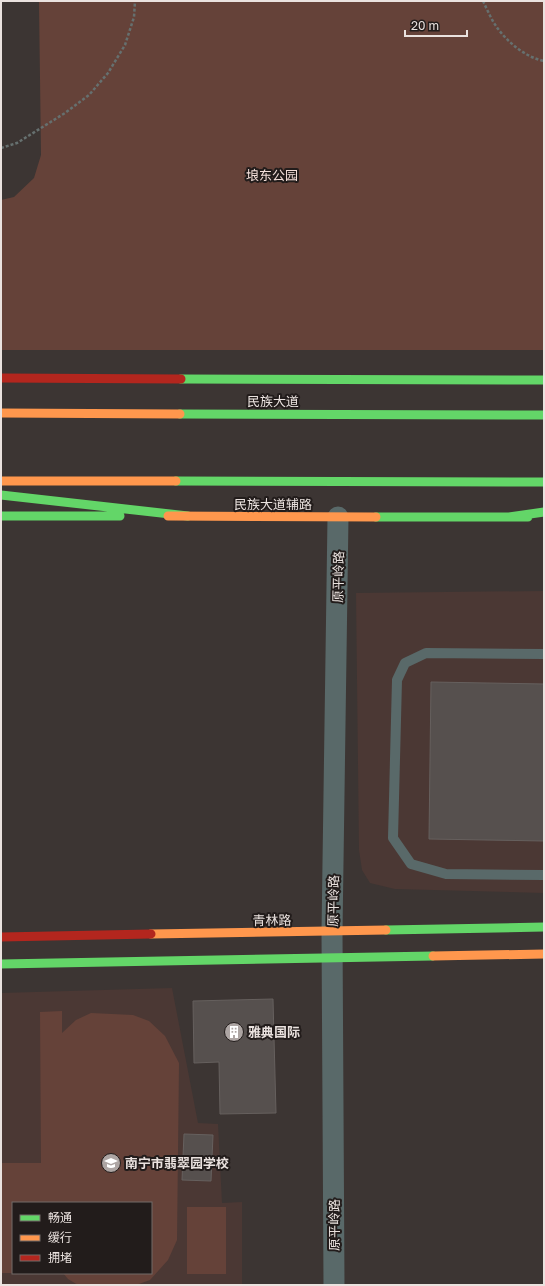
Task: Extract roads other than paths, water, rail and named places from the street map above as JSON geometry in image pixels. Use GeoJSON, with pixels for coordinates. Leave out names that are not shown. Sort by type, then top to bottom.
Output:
{"type":"FeatureCollection","features":[{"type":"Feature","properties":{"kind":"main road"},"geometry":{"type":"LineString","coordinates":[[1,378],[544,380]]}},
{"type":"Feature","properties":{"kind":"main road","name":"民族大道"},"geometry":{"type":"LineString","coordinates":[[1,413],[544,415]]}},
{"type":"Feature","properties":{"kind":"main road"},"geometry":{"type":"LineString","coordinates":[[1,481],[544,482]]}},
{"type":"Feature","properties":{"kind":"main road"},"geometry":{"type":"LineString","coordinates":[[1,495],[188,516]]}},
{"type":"Feature","properties":{"kind":"main road"},"geometry":{"type":"LineString","coordinates":[[509,517],[544,512]]}},
{"type":"Feature","properties":{"kind":"main road","name":"民族大道辅路"},"geometry":{"type":"LineString","coordinates":[[1,516],[544,518]]}},
{"type":"Feature","properties":{"kind":"main road","name":"青林路"},"geometry":{"type":"LineString","coordinates":[[1,937],[544,927]]}},
{"type":"Feature","properties":{"kind":"main road"},"geometry":{"type":"LineString","coordinates":[[1,964],[544,954]]}},
{"type":"Feature","properties":{"kind":"street","name":"原平岭路"},"geometry":{"type":"LineString","coordinates":[[334,1285],[332,932],[338,517]]}},
{"type":"Feature","properties":{"kind":"lane"},"geometry":{"type":"LineString","coordinates":[[544,654],[426,653],[405,663],[397,680],[392,838],[412,864],[446,874],[544,875]]}},
{"type":"Feature","properties":{"kind":"place","name":"雅典国际"},"geometry":{"type":"Point","coordinates":[234,1032]}},
{"type":"Feature","properties":{"kind":"place","name":"南宁市翡翠园学校"},"geometry":{"type":"Point","coordinates":[111,1163]}},
{"type":"Feature","properties":{"kind":"park label","name":"埌东公园"},"geometry":{"type":"Point","coordinates":[272,175]}}]}
